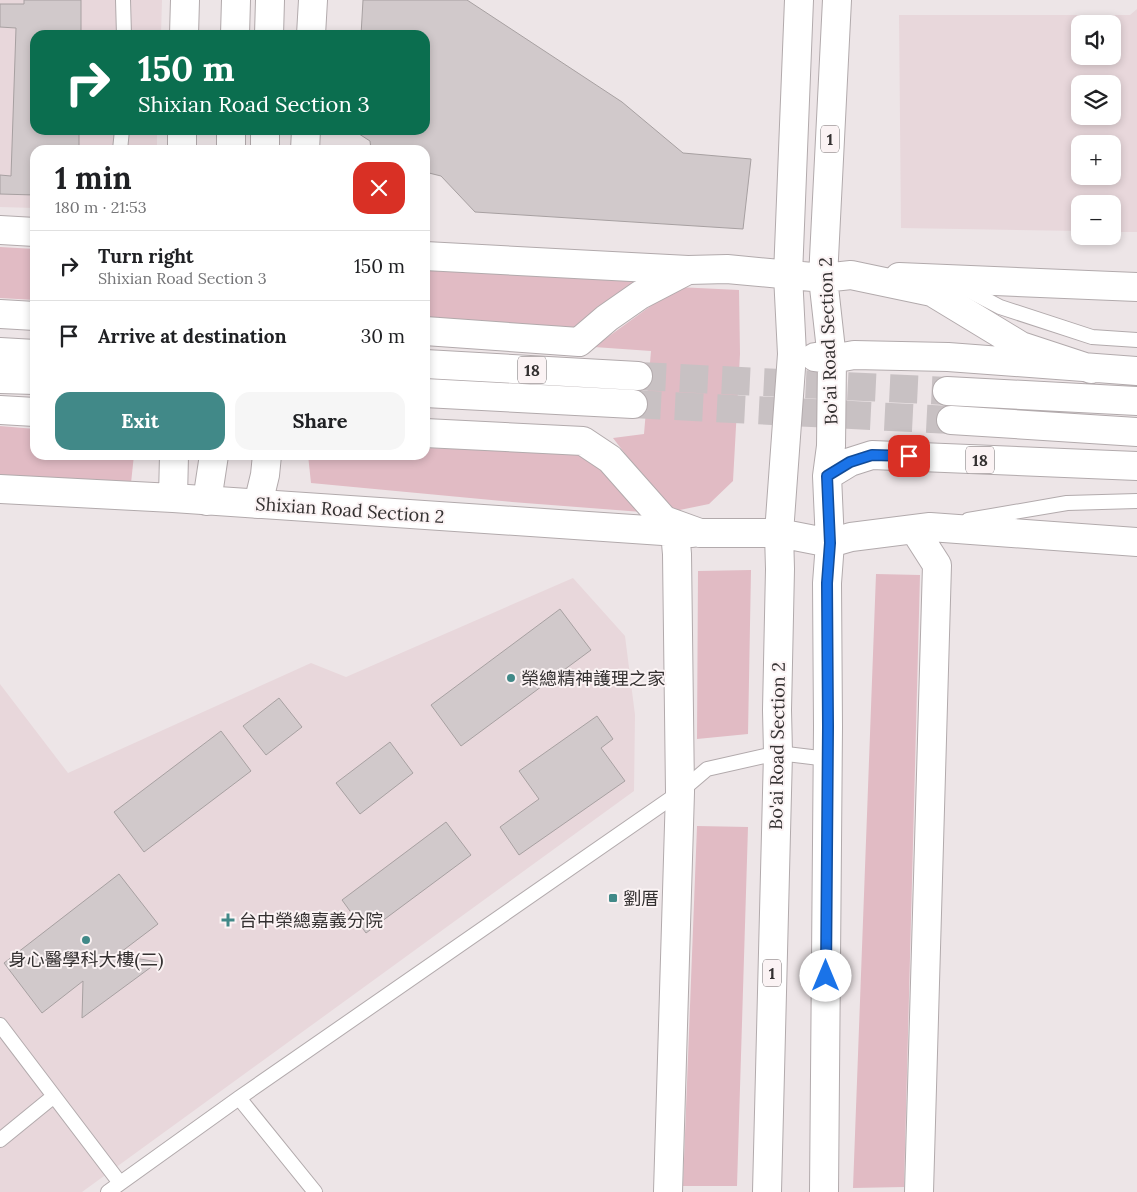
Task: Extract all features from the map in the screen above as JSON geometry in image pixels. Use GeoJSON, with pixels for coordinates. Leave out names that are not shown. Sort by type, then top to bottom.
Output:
{"type":"FeatureCollection","features":[{"type":"Feature","properties":{"kind":"main road"},"geometry":{"type":"LineString","coordinates":[[184,30],[185,0]]}},
{"type":"Feature","properties":{"kind":"main road"},"geometry":{"type":"LineString","coordinates":[[235,30],[236,0]]}},
{"type":"Feature","properties":{"kind":"main road"},"geometry":{"type":"LineString","coordinates":[[269,30],[270,0]]}},
{"type":"Feature","properties":{"kind":"main road"},"geometry":{"type":"LineString","coordinates":[[311,30],[313,0]]}},
{"type":"Feature","properties":{"kind":"main road","name":"Bo'ai Road Section 2"},"geometry":{"type":"LineString","coordinates":[[767,1192],[778,753],[779,533],[792,354],[788,275],[799,0]]}},
{"type":"Feature","properties":{"kind":"main road","name":"Bo'ai Road Section 2"},"geometry":{"type":"LineString","coordinates":[[824,1192],[828,759],[827,583],[830,543],[827,476],[831,446],[832,359],[823,278],[837,0]]}},
{"type":"Feature","properties":{"kind":"main road"},"geometry":{"type":"LineString","coordinates":[[0,230],[30,232]]}},
{"type":"Feature","properties":{"kind":"main road"},"geometry":{"type":"LineString","coordinates":[[430,256],[688,270],[727,269],[823,278],[858,276],[932,292],[1021,346],[1091,369]]}},
{"type":"Feature","properties":{"kind":"main road","name":"18"},"geometry":{"type":"LineString","coordinates":[[430,331],[579,342],[607,318],[640,295],[688,270]]}},
{"type":"Feature","properties":{"kind":"main road"},"geometry":{"type":"LineString","coordinates":[[858,276],[1137,287]]}},
{"type":"Feature","properties":{"kind":"main road"},"geometry":{"type":"LineString","coordinates":[[0,314],[30,316]]}},
{"type":"Feature","properties":{"kind":"main road"},"geometry":{"type":"LineString","coordinates":[[0,352],[30,354]]}},
{"type":"Feature","properties":{"kind":"main road"},"geometry":{"type":"LineString","coordinates":[[792,354],[832,359],[854,355],[948,357],[1137,371]]}},
{"type":"Feature","properties":{"kind":"main road","name":"18"},"geometry":{"type":"LineString","coordinates":[[430,364],[638,376]]}},
{"type":"Feature","properties":{"kind":"main road"},"geometry":{"type":"LineString","coordinates":[[0,379],[30,380]]}},
{"type":"Feature","properties":{"kind":"main road"},"geometry":{"type":"LineString","coordinates":[[948,391],[1137,401]]}},
{"type":"Feature","properties":{"kind":"main road","name":"18"},"geometry":{"type":"LineString","coordinates":[[430,393],[633,404]]}},
{"type":"Feature","properties":{"kind":"main road"},"geometry":{"type":"LineString","coordinates":[[0,410],[30,412]]}},
{"type":"Feature","properties":{"kind":"main road","name":"18"},"geometry":{"type":"LineString","coordinates":[[951,420],[1137,432]]}},
{"type":"Feature","properties":{"kind":"main road"},"geometry":{"type":"LineString","coordinates":[[430,433],[583,441],[610,459],[664,520],[688,532],[677,554],[680,792],[668,1192]]}},
{"type":"Feature","properties":{"kind":"main road","name":"18"},"geometry":{"type":"LineString","coordinates":[[827,476],[850,462],[872,455],[1137,466]]}},
{"type":"Feature","properties":{"kind":"main road"},"geometry":{"type":"LineString","coordinates":[[173,498],[174,460]]}},
{"type":"Feature","properties":{"kind":"main road"},"geometry":{"type":"LineString","coordinates":[[207,501],[213,460]]}},
{"type":"Feature","properties":{"kind":"main road"},"geometry":{"type":"LineString","coordinates":[[258,504],[267,460]]}},
{"type":"Feature","properties":{"kind":"main road","name":"Shixian Road Section 2"},"geometry":{"type":"LineString","coordinates":[[0,489],[173,498],[688,532],[779,533],[830,543]]}},
{"type":"Feature","properties":{"kind":"main road"},"geometry":{"type":"LineString","coordinates":[[830,543],[851,537],[922,528],[1137,542]]}},
{"type":"Feature","properties":{"kind":"main road"},"geometry":{"type":"LineString","coordinates":[[919,1192],[937,565],[922,528]]}},
{"type":"Feature","properties":{"kind":"lane"},"geometry":{"type":"LineString","coordinates":[[123,0],[124,30]]}},
{"type":"Feature","properties":{"kind":"lane"},"geometry":{"type":"LineString","coordinates":[[947,279],[1000,306],[1092,337],[1137,340]]}},
{"type":"Feature","properties":{"kind":"lane"},"geometry":{"type":"LineString","coordinates":[[922,528],[1067,503],[1137,501]]}},
{"type":"Feature","properties":{"kind":"lane"},"geometry":{"type":"LineString","coordinates":[[108,1192],[680,792],[708,769],[778,753],[828,759]]}},
{"type":"Feature","properties":{"kind":"lane"},"geometry":{"type":"LineString","coordinates":[[0,1025],[120,1183]]}},
{"type":"Feature","properties":{"kind":"lane"},"geometry":{"type":"LineString","coordinates":[[0,1140],[54,1096]]}},
{"type":"Feature","properties":{"kind":"lane"},"geometry":{"type":"LineString","coordinates":[[240,1098],[315,1192]]}},
{"type":"Feature","properties":{"kind":"shaded area"},"geometry":{"type":"Polygon","coordinates":[[[0,0],[162,0],[161,30],[30,30],[30,135],[157,135],[157,145],[30,145],[30,208],[0,207],[0,0]]]}},
{"type":"Feature","properties":{"kind":"shaded area"},"geometry":{"type":"Polygon","coordinates":[[[1137,9],[1137,232],[1121,232],[1121,195],[1071,195],[1071,231],[901,228],[899,15],[1071,15],[1071,65],[1121,65],[1121,15],[1130,15],[1137,9]]]}},
{"type":"Feature","properties":{"kind":"shaded area"},"geometry":{"type":"Polygon","coordinates":[[[0,247],[30,249],[30,300],[0,298],[0,247]]]}},
{"type":"Feature","properties":{"kind":"shaded area"},"geometry":{"type":"Polygon","coordinates":[[[430,268],[654,278],[577,332],[430,320],[430,268]]]}},
{"type":"Feature","properties":{"kind":"shaded area"},"geometry":{"type":"Polygon","coordinates":[[[677,287],[739,290],[740,354],[733,481],[709,504],[670,512],[613,438],[644,434],[651,351],[594,347],[677,287]]]}},
{"type":"Feature","properties":{"kind":"shaded area"},"geometry":{"type":"Polygon","coordinates":[[[0,426],[30,429],[30,460],[133,460],[131,483],[0,475],[0,426]]]}},
{"type":"Feature","properties":{"kind":"shaded area"},"geometry":{"type":"Polygon","coordinates":[[[430,448],[582,451],[642,512],[512,502],[311,483],[309,460],[430,460],[430,448]]]}},
{"type":"Feature","properties":{"kind":"shaded area"},"geometry":{"type":"Polygon","coordinates":[[[751,570],[748,734],[697,739],[698,571],[751,570]]]}},
{"type":"Feature","properties":{"kind":"shaded area"},"geometry":{"type":"Polygon","coordinates":[[[876,574],[920,575],[904,1187],[853,1188],[876,574]]]}},
{"type":"Feature","properties":{"kind":"shaded area","name":"台中榮總嘉義分院"},"geometry":{"type":"Polygon","coordinates":[[[573,578],[625,636],[635,715],[634,791],[82,1192],[0,1192],[0,684],[68,773],[311,663],[346,677],[573,578]]]}},
{"type":"Feature","properties":{"kind":"shaded area"},"geometry":{"type":"Polygon","coordinates":[[[697,826],[748,827],[737,1186],[683,1186],[697,826]]]}},
{"type":"Feature","properties":{"kind":"building"},"geometry":{"type":"Polygon","coordinates":[[[24,0],[81,0],[81,30],[30,30],[30,135],[79,135],[79,145],[30,145],[30,195],[0,194],[0,175],[11,176],[16,28],[0,27],[0,4],[24,4],[24,0]]]}},
{"type":"Feature","properties":{"kind":"building"},"geometry":{"type":"Polygon","coordinates":[[[363,0],[467,0],[622,102],[683,153],[751,159],[743,229],[475,212],[441,176],[430,173],[430,145],[370,145],[370,141],[361,135],[430,135],[430,30],[361,30],[363,0]]]}},
{"type":"Feature","properties":{"kind":"building","name":"榮總精神護理之家"},"geometry":{"type":"Polygon","coordinates":[[[560,609],[591,650],[461,746],[431,705],[560,609]]]}},
{"type":"Feature","properties":{"kind":"building"},"geometry":{"type":"Polygon","coordinates":[[[279,698],[302,727],[266,755],[243,726],[279,698]]]}},
{"type":"Feature","properties":{"kind":"building"},"geometry":{"type":"Polygon","coordinates":[[[597,716],[613,739],[601,748],[625,781],[519,855],[500,827],[539,799],[519,771],[597,716]]]}},
{"type":"Feature","properties":{"kind":"building"},"geometry":{"type":"Polygon","coordinates":[[[221,731],[251,771],[144,852],[114,812],[221,731]]]}},
{"type":"Feature","properties":{"kind":"building"},"geometry":{"type":"Polygon","coordinates":[[[390,742],[413,773],[360,814],[336,783],[390,742]]]}},
{"type":"Feature","properties":{"kind":"building"},"geometry":{"type":"Polygon","coordinates":[[[446,822],[471,855],[366,933],[342,900],[446,822]]]}},
{"type":"Feature","properties":{"kind":"building","name":"身心醫學科大樓(二)"},"geometry":{"type":"Polygon","coordinates":[[[119,874],[158,924],[117,955],[158,962],[82,1018],[83,981],[42,1013],[4,963],[119,874]]]}},
{"type":"Feature","properties":{"kind":"tunnel"},"geometry":{"type":"LineString","coordinates":[[638,376],[947,391]]}},
{"type":"Feature","properties":{"kind":"tunnel"},"geometry":{"type":"LineString","coordinates":[[633,404],[951,420]]}},
{"type":"Feature","properties":{"kind":"place","name":"榮總精神護理之家"},"geometry":{"type":"Point","coordinates":[511,678]}},
{"type":"Feature","properties":{"kind":"place","name":"劉厝"},"geometry":{"type":"Point","coordinates":[613,898]}},
{"type":"Feature","properties":{"kind":"place","name":"台中榮總嘉義分院"},"geometry":{"type":"Point","coordinates":[228,920]}},
{"type":"Feature","properties":{"kind":"place","name":"身心醫學科大樓(二)"},"geometry":{"type":"Point","coordinates":[86,940]}},
{"type":"Feature","properties":{"kind":"route"},"geometry":{"type":"LineString","coordinates":[[826,976],[827,583],[830,543],[827,476],[850,462],[872,455],[909,456]]}}]}
